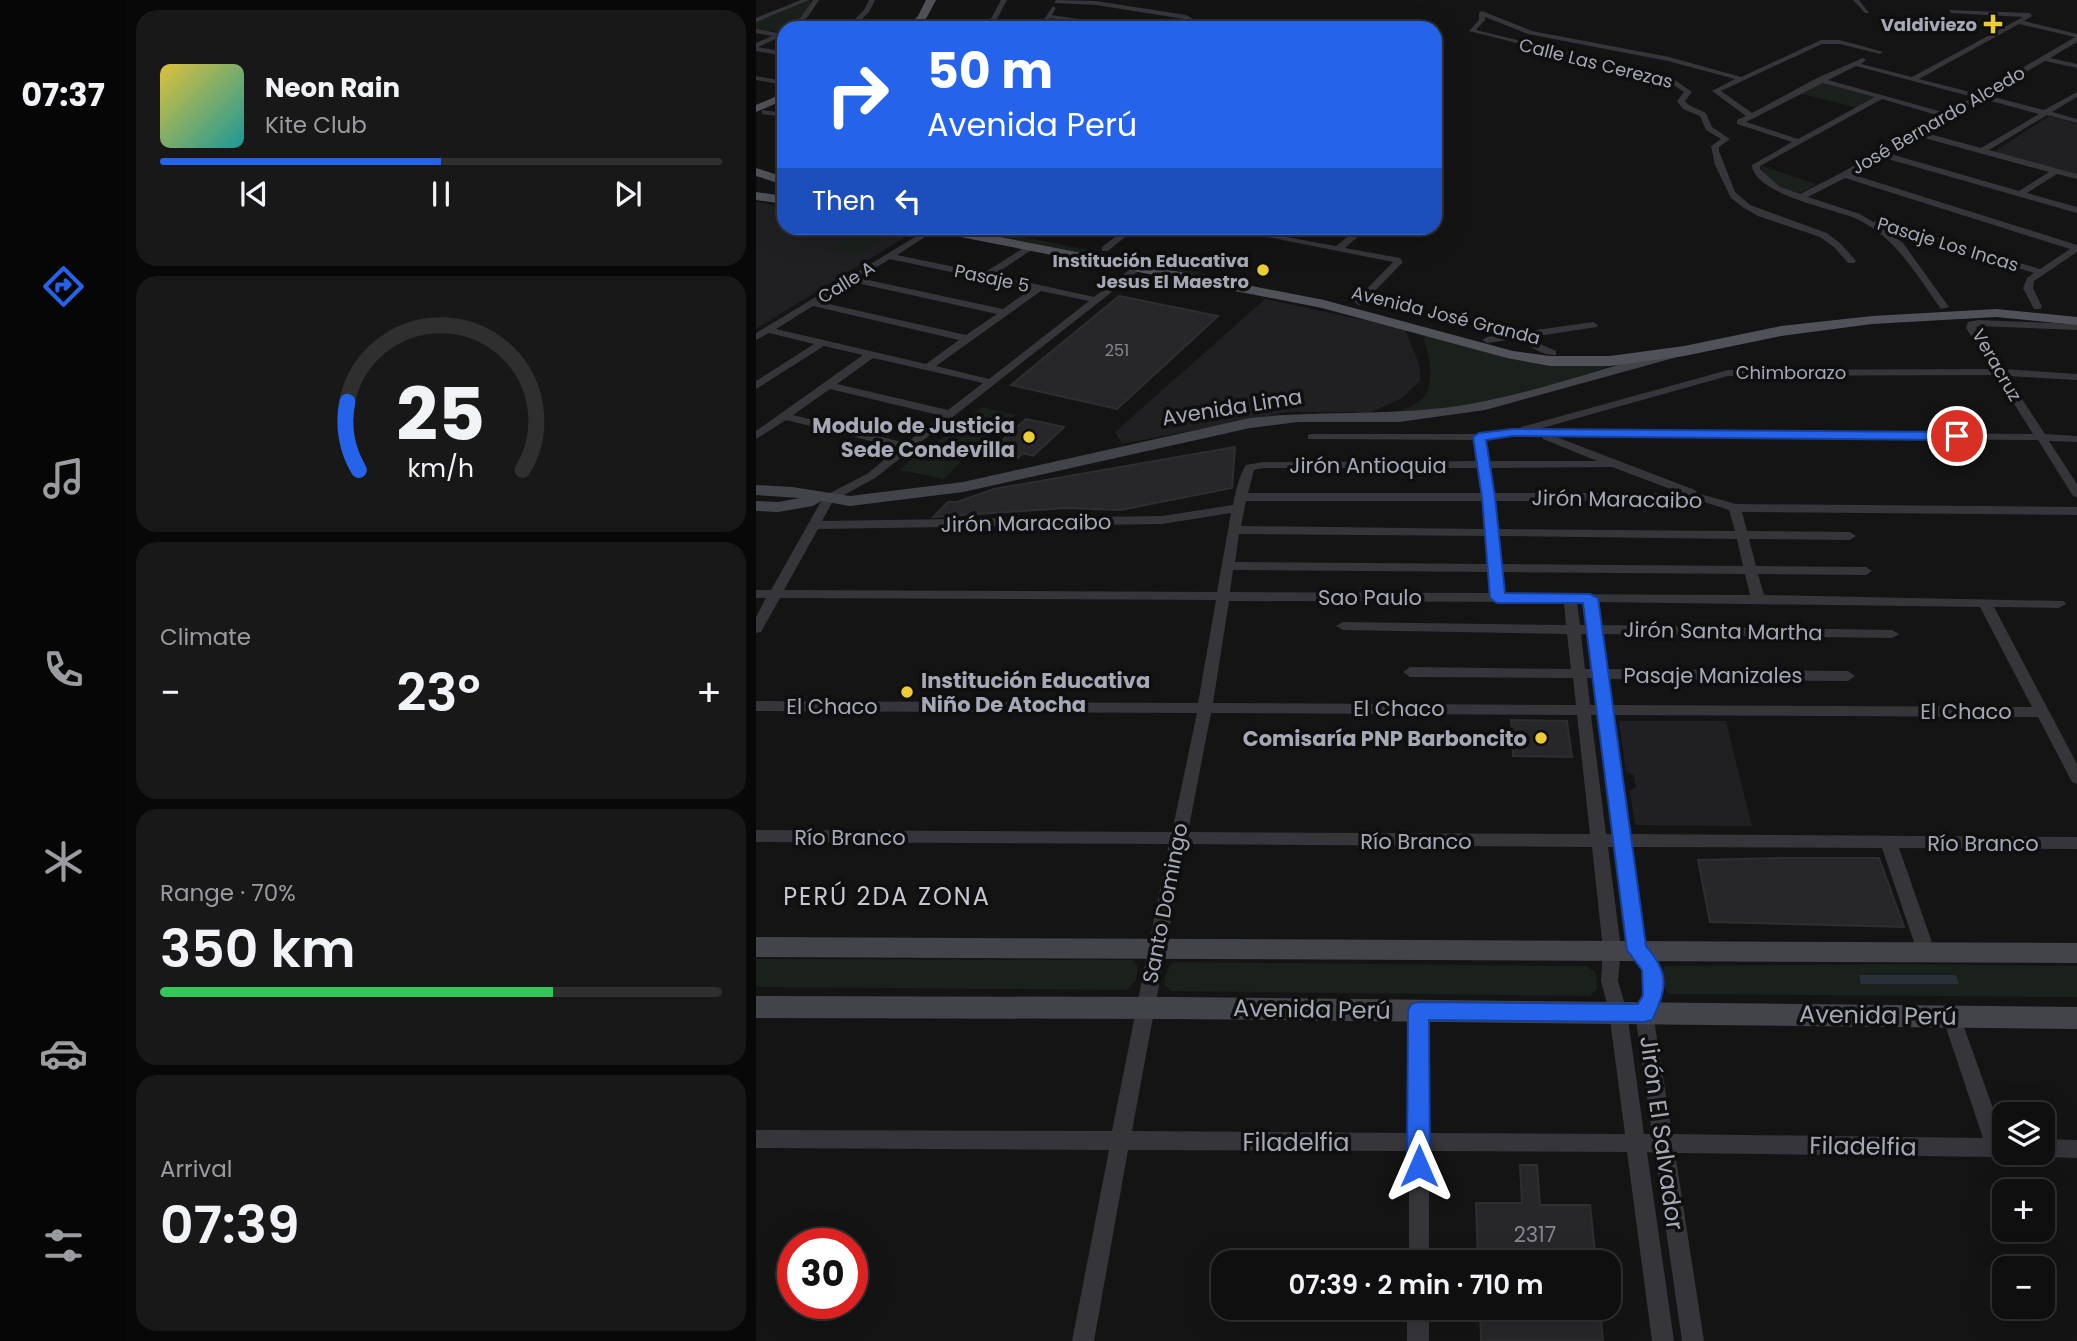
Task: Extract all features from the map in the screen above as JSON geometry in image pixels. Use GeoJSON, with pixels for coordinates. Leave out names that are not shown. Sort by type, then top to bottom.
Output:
{"type":"FeatureCollection","features":[{"type":"Feature","properties":{"kind":"main road"},"geometry":{"type":"LineString","coordinates":[[919,21],[931,0]]}},
{"type":"Feature","properties":{"kind":"main road"},"geometry":{"type":"LineString","coordinates":[[931,21],[934,18]]}},
{"type":"Feature","properties":{"kind":"main road"},"geometry":{"type":"LineString","coordinates":[[759,112],[777,100]]}},
{"type":"Feature","properties":{"kind":"main road"},"geometry":{"type":"LineString","coordinates":[[759,112],[777,106]]}},
{"type":"Feature","properties":{"kind":"main road"},"geometry":{"type":"LineString","coordinates":[[756,172],[777,179]]}},
{"type":"Feature","properties":{"kind":"main road"},"geometry":{"type":"LineString","coordinates":[[756,196],[777,199]]}},
{"type":"Feature","properties":{"kind":"main road","name":"Avenida José Granda"},"geometry":{"type":"LineString","coordinates":[[970,235],[1324,304],[1526,358],[1550,361],[1609,361],[1684,351],[1781,331],[1872,320],[1996,313],[2077,321]]}},
{"type":"Feature","properties":{"kind":"main road","name":"Avenida José Granda"},"geometry":{"type":"LineString","coordinates":[[1034,235],[1359,302],[1487,340],[1552,353],[1605,354],[1772,320],[1871,311],[1944,307],[2037,307],[2077,312]]}},
{"type":"Feature","properties":{"kind":"main road","name":"Avenida Lima"},"geometry":{"type":"LineString","coordinates":[[756,490],[792,492],[850,501],[963,486],[1250,423],[1298,417],[1399,417],[1485,406],[1684,351]]}},
{"type":"Feature","properties":{"kind":"main road","name":"Avenida Lima"},"geometry":{"type":"LineString","coordinates":[[756,506],[778,507],[828,499]]}},
{"type":"Feature","properties":{"kind":"main road"},"geometry":{"type":"LineString","coordinates":[[756,947],[2077,953]]}},
{"type":"Feature","properties":{"kind":"main road","name":"Avenida Perú"},"geometry":{"type":"LineString","coordinates":[[756,1007],[1144,1008],[2077,1018]]}},
{"type":"Feature","properties":{"kind":"street"},"geometry":{"type":"LineString","coordinates":[[756,20],[806,0]]}},
{"type":"Feature","properties":{"kind":"street"},"geometry":{"type":"LineString","coordinates":[[799,21],[816,0]]}},
{"type":"Feature","properties":{"kind":"street"},"geometry":{"type":"LineString","coordinates":[[856,21],[867,11],[872,0]]}},
{"type":"Feature","properties":{"kind":"street"},"geometry":{"type":"LineString","coordinates":[[993,21],[1004,0]]}},
{"type":"Feature","properties":{"kind":"street"},"geometry":{"type":"LineString","coordinates":[[1856,0],[1867,12]]}},
{"type":"Feature","properties":{"kind":"street"},"geometry":{"type":"LineString","coordinates":[[1046,21],[1056,1],[1096,3],[1186,17],[1190,21]]}},
{"type":"Feature","properties":{"kind":"street"},"geometry":{"type":"LineString","coordinates":[[1915,78],[2030,15],[1951,11]]}},
{"type":"Feature","properties":{"kind":"street","name":"Calle Las Cerezas"},"geometry":{"type":"LineString","coordinates":[[1741,79],[1669,59],[1530,33],[1482,13],[1482,20],[1472,31],[1670,79],[1688,92],[1681,101],[1686,107],[1703,115],[1709,128],[1726,139],[1715,146],[1716,161],[1734,196],[1759,212],[1822,233],[1840,244],[1851,261]]}},
{"type":"Feature","properties":{"kind":"street"},"geometry":{"type":"LineString","coordinates":[[1049,16],[1084,21]]}},
{"type":"Feature","properties":{"kind":"street"},"geometry":{"type":"LineString","coordinates":[[2020,22],[2077,37]]}},
{"type":"Feature","properties":{"kind":"street"},"geometry":{"type":"LineString","coordinates":[[756,31],[777,33]]}},
{"type":"Feature","properties":{"kind":"street"},"geometry":{"type":"LineString","coordinates":[[756,48],[777,37]]}},
{"type":"Feature","properties":{"kind":"street","name":"José Bernardo Alcedo"},"geometry":{"type":"LineString","coordinates":[[1798,198],[1844,175],[2077,37]]}},
{"type":"Feature","properties":{"kind":"street"},"geometry":{"type":"LineString","coordinates":[[1750,115],[1716,91],[1821,41],[1880,52],[1740,122],[1798,142],[1881,97]]}},
{"type":"Feature","properties":{"kind":"street"},"geometry":{"type":"LineString","coordinates":[[2067,43],[2077,45]]}},
{"type":"Feature","properties":{"kind":"street"},"geometry":{"type":"LineString","coordinates":[[756,48],[777,52]]}},
{"type":"Feature","properties":{"kind":"street"},"geometry":{"type":"LineString","coordinates":[[2042,58],[2077,66]]}},
{"type":"Feature","properties":{"kind":"street"},"geometry":{"type":"LineString","coordinates":[[1857,63],[2077,119]]}},
{"type":"Feature","properties":{"kind":"street"},"geometry":{"type":"LineString","coordinates":[[756,78],[777,82]]}},
{"type":"Feature","properties":{"kind":"street"},"geometry":{"type":"LineString","coordinates":[[1820,80],[1946,115]]}},
{"type":"Feature","properties":{"kind":"street"},"geometry":{"type":"LineString","coordinates":[[1982,151],[2077,94]]}},
{"type":"Feature","properties":{"kind":"street"},"geometry":{"type":"LineString","coordinates":[[759,112],[777,114]]}},
{"type":"Feature","properties":{"kind":"street"},"geometry":{"type":"LineString","coordinates":[[1916,133],[2077,177]]}},
{"type":"Feature","properties":{"kind":"street","name":"Pasaje Los Incas"},"geometry":{"type":"LineString","coordinates":[[1798,142],[1756,165],[1756,170],[1766,181],[1798,198],[2039,272]]}},
{"type":"Feature","properties":{"kind":"street"},"geometry":{"type":"LineString","coordinates":[[1880,154],[2077,211]]}},
{"type":"Feature","properties":{"kind":"street"},"geometry":{"type":"LineString","coordinates":[[2020,194],[2056,171]]}},
{"type":"Feature","properties":{"kind":"street"},"geometry":{"type":"LineString","coordinates":[[1844,175],[2077,248]]}},
{"type":"Feature","properties":{"kind":"street","name":"Pasaje Los Incas"},"geometry":{"type":"LineString","coordinates":[[1857,216],[1900,245],[1944,307]]}},
{"type":"Feature","properties":{"kind":"street","name":"Calle A"},"geometry":{"type":"LineString","coordinates":[[756,337],[923,235]]}},
{"type":"Feature","properties":{"kind":"street"},"geometry":{"type":"LineString","coordinates":[[1105,249],[1123,235]]}},
{"type":"Feature","properties":{"kind":"street"},"geometry":{"type":"LineString","coordinates":[[1263,235],[1398,262],[1359,302]]}},
{"type":"Feature","properties":{"kind":"street"},"geometry":{"type":"LineString","coordinates":[[1338,249],[1355,235]]}},
{"type":"Feature","properties":{"kind":"street"},"geometry":{"type":"LineString","coordinates":[[987,276],[1030,247]]}},
{"type":"Feature","properties":{"kind":"street"},"geometry":{"type":"LineString","coordinates":[[2037,307],[2028,288],[2030,280],[2077,248]]}},
{"type":"Feature","properties":{"kind":"street","name":"Pasaje 5"},"geometry":{"type":"LineString","coordinates":[[888,256],[1096,300]]}},
{"type":"Feature","properties":{"kind":"street"},"geometry":{"type":"LineString","coordinates":[[756,629],[828,499],[871,476],[949,414],[976,397],[990,382],[1150,258]]}},
{"type":"Feature","properties":{"kind":"street"},"geometry":{"type":"LineString","coordinates":[[850,279],[1003,312]]}},
{"type":"Feature","properties":{"kind":"street"},"geometry":{"type":"LineString","coordinates":[[928,367],[1038,288]]}},
{"type":"Feature","properties":{"kind":"street"},"geometry":{"type":"LineString","coordinates":[[812,303],[968,339]]}},
{"type":"Feature","properties":{"kind":"street","name":"Veracruz"},"geometry":{"type":"LineString","coordinates":[[2077,327],[2018,323],[1972,324],[1971,328],[2077,493]]}},
{"type":"Feature","properties":{"kind":"street"},"geometry":{"type":"LineString","coordinates":[[1487,340],[1593,325]]}},
{"type":"Feature","properties":{"kind":"street"},"geometry":{"type":"LineString","coordinates":[[768,330],[990,382]]}},
{"type":"Feature","properties":{"kind":"street"},"geometry":{"type":"LineString","coordinates":[[1522,335],[1536,346],[1552,353]]}},
{"type":"Feature","properties":{"kind":"street"},"geometry":{"type":"LineString","coordinates":[[756,386],[822,343]]}},
{"type":"Feature","properties":{"kind":"street"},"geometry":{"type":"LineString","coordinates":[[756,436],[872,354]]}},
{"type":"Feature","properties":{"kind":"street","name":"Chimborazo"},"geometry":{"type":"LineString","coordinates":[[1513,433],[1728,373],[2000,372],[2077,377]]}},
{"type":"Feature","properties":{"kind":"street"},"geometry":{"type":"LineString","coordinates":[[828,385],[949,414]]}},
{"type":"Feature","properties":{"kind":"street"},"geometry":{"type":"LineString","coordinates":[[785,416],[908,447]]}},
{"type":"Feature","properties":{"kind":"street"},"geometry":{"type":"LineString","coordinates":[[1312,437],[1479,437],[1513,433],[2077,439]]}},
{"type":"Feature","properties":{"kind":"street"},"geometry":{"type":"LineString","coordinates":[[1541,434],[1702,497]]}},
{"type":"Feature","properties":{"kind":"street"},"geometry":{"type":"LineString","coordinates":[[1479,437],[1489,497],[1497,598]]}},
{"type":"Feature","properties":{"kind":"street","name":"Jirón Antioquia"},"geometry":{"type":"LineString","coordinates":[[1250,467],[1612,464]]}},
{"type":"Feature","properties":{"kind":"street","name":"Santo Domingo"},"geometry":{"type":"LineString","coordinates":[[1083,1341],[1144,1008],[1205,707],[1238,503],[1250,467]]}},
{"type":"Feature","properties":{"kind":"street","name":"Jirón Maracaibo"},"geometry":{"type":"LineString","coordinates":[[813,526],[1162,520],[1238,503],[1489,497],[1702,497],[1735,508],[2077,511]]}},
{"type":"Feature","properties":{"kind":"street"},"geometry":{"type":"LineString","coordinates":[[1735,508],[1758,599]]}},
{"type":"Feature","properties":{"kind":"street"},"geometry":{"type":"LineString","coordinates":[[1233,530],[1850,536]]}},
{"type":"Feature","properties":{"kind":"street"},"geometry":{"type":"LineString","coordinates":[[1228,566],[1866,571]]}},
{"type":"Feature","properties":{"kind":"street","name":"Sao Paulo"},"geometry":{"type":"LineString","coordinates":[[756,594],[1758,599],[2059,604]]}},
{"type":"Feature","properties":{"kind":"street","name":"Jirón El Salvador"},"geometry":{"type":"LineString","coordinates":[[1570,598],[1612,949],[1607,967],[1611,995],[1618,1012],[1663,1341]]}},
{"type":"Feature","properties":{"kind":"street","name":"Jirón El Salvador"},"geometry":{"type":"LineString","coordinates":[[1590,598],[1637,950],[1652,967],[1653,995],[1644,1013],[1693,1341]]}},
{"type":"Feature","properties":{"kind":"street"},"geometry":{"type":"LineString","coordinates":[[1984,603],[2043,712],[2070,751],[2077,778]]}},
{"type":"Feature","properties":{"kind":"street","name":"Jirón Santa Martha"},"geometry":{"type":"LineString","coordinates":[[1343,626],[1892,634]]}},
{"type":"Feature","properties":{"kind":"street","name":"Pasaje Manizales"},"geometry":{"type":"LineString","coordinates":[[1410,672],[1848,676]]}},
{"type":"Feature","properties":{"kind":"street","name":"El Chaco"},"geometry":{"type":"LineString","coordinates":[[756,706],[2043,712]]}},
{"type":"Feature","properties":{"kind":"street","name":"Río Branco"},"geometry":{"type":"LineString","coordinates":[[756,836],[2077,843]]}},
{"type":"Feature","properties":{"kind":"street"},"geometry":{"type":"LineString","coordinates":[[1889,844],[1926,951]]}},
{"type":"Feature","properties":{"kind":"street"},"geometry":{"type":"LineString","coordinates":[[1419,1011],[1419,1250]]}},
{"type":"Feature","properties":{"kind":"street"},"geometry":{"type":"LineString","coordinates":[[1951,1016],[1992,1126]]}},
{"type":"Feature","properties":{"kind":"street","name":"Filadelfia"},"geometry":{"type":"LineString","coordinates":[[756,1139],[1637,1143],[1992,1148]]}},
{"type":"Feature","properties":{"kind":"street"},"geometry":{"type":"LineString","coordinates":[[2055,1148],[2077,1149]]}},
{"type":"Feature","properties":{"kind":"street"},"geometry":{"type":"LineString","coordinates":[[1418,1320],[1418,1341]]}},
{"type":"Feature","properties":{"kind":"shaded area"},"geometry":{"type":"Polygon","coordinates":[[[809,0],[811,2],[803,15],[795,21],[777,21],[777,32],[756,29],[756,21],[809,0]]]}},
{"type":"Feature","properties":{"kind":"shaded area"},"geometry":{"type":"Polygon","coordinates":[[[1825,82],[1878,96],[1857,108],[1802,94],[1825,82]]]}},
{"type":"Feature","properties":{"kind":"shaded area"},"geometry":{"type":"Polygon","coordinates":[[[2049,116],[2077,124],[2077,175],[1994,152],[2049,116]]]}},
{"type":"Feature","properties":{"kind":"shaded area"},"geometry":{"type":"Polygon","coordinates":[[[1759,165],[1816,184],[1796,195],[1773,184],[1759,165]]]}},
{"type":"Feature","properties":{"kind":"shaded area"},"geometry":{"type":"Polygon","coordinates":[[[756,202],[777,206],[777,235],[908,235],[756,329],[756,202]]]}},
{"type":"Feature","properties":{"kind":"shaded area"},"geometry":{"type":"Polygon","coordinates":[[[857,235],[891,235],[857,256],[831,251],[857,235]]]}},
{"type":"Feature","properties":{"kind":"shaded area"},"geometry":{"type":"Polygon","coordinates":[[[979,235],[1014,235],[1254,284],[1250,287],[979,235]]]}},
{"type":"Feature","properties":{"kind":"shaded area"},"geometry":{"type":"Polygon","coordinates":[[[1265,299],[1405,329],[1420,367],[1420,381],[1402,398],[1372,412],[1287,412],[1122,444],[1115,432],[1265,299]]]}},
{"type":"Feature","properties":{"kind":"shaded area"},"geometry":{"type":"Polygon","coordinates":[[[1422,333],[1512,358],[1619,363],[1557,384],[1468,407],[1398,412],[1421,400],[1429,387],[1430,364],[1422,333]]]}},
{"type":"Feature","properties":{"kind":"shaded area"},"geometry":{"type":"Polygon","coordinates":[[[982,407],[1016,415],[965,457],[930,448],[982,407]]]}},
{"type":"Feature","properties":{"kind":"shaded area"},"geometry":{"type":"Polygon","coordinates":[[[918,453],[961,461],[944,479],[900,470],[918,453]]]}},
{"type":"Feature","properties":{"kind":"shaded area"},"geometry":{"type":"Polygon","coordinates":[[[1619,721],[1726,721],[1752,826],[1635,825],[1630,791],[1636,787],[1634,775],[1626,772],[1619,721]]]}},
{"type":"Feature","properties":{"kind":"shaded area"},"geometry":{"type":"Polygon","coordinates":[[[756,959],[1133,960],[1138,968],[1136,980],[1127,990],[756,987],[756,959]]]}},
{"type":"Feature","properties":{"kind":"shaded area"},"geometry":{"type":"Polygon","coordinates":[[[1174,962],[1587,966],[1596,973],[1597,989],[1590,996],[1171,991],[1164,984],[1166,972],[1174,962]]]}},
{"type":"Feature","properties":{"kind":"shaded area"},"geometry":{"type":"Polygon","coordinates":[[[1664,966],[2077,966],[2077,997],[1668,994],[1660,980],[1664,966]]]}},
{"type":"Feature","properties":{"kind":"shaded area"},"geometry":{"type":"Polygon","coordinates":[[[1859,975],[1956,975],[1959,984],[1861,984],[1859,975]]]}},
{"type":"Feature","properties":{"kind":"building"},"geometry":{"type":"Polygon","coordinates":[[[1119,296],[1218,316],[1117,409],[1011,385],[1119,296]]]}},
{"type":"Feature","properties":{"kind":"building","name":"Modulo de Justicia Sede Condevilla"},"geometry":{"type":"Polygon","coordinates":[[[1026,419],[1064,427],[1033,456],[1023,453],[1018,458],[995,453],[1003,446],[997,445],[1026,419]]]}},
{"type":"Feature","properties":{"kind":"building"},"geometry":{"type":"Polygon","coordinates":[[[1235,447],[1232,488],[1120,510],[1066,508],[933,517],[948,502],[957,502],[994,489],[1235,447]]]}},
{"type":"Feature","properties":{"kind":"building","name":"Comisaría PNP Barboncito"},"geometry":{"type":"Polygon","coordinates":[[[1511,720],[1567,721],[1572,757],[1513,756],[1511,720]]]}},
{"type":"Feature","properties":{"kind":"building"},"geometry":{"type":"Polygon","coordinates":[[[1879,858],[1904,927],[1710,922],[1698,860],[1879,858]]]}},
{"type":"Feature","properties":{"kind":"building"},"geometry":{"type":"Polygon","coordinates":[[[1520,1165],[1537,1165],[1540,1205],[1590,1205],[1595,1250],[1478,1250],[1476,1203],[1522,1203],[1520,1165]]]}},
{"type":"Feature","properties":{"kind":"building"},"geometry":{"type":"Polygon","coordinates":[[[1480,1320],[1601,1320],[1603,1341],[1481,1341],[1480,1320]]]}},
{"type":"Feature","properties":{"kind":"place","name":"Valdiviezo"},"geometry":{"type":"Point","coordinates":[1993,24]}},
{"type":"Feature","properties":{"kind":"place","name":"Institución Educativa Jesus El Maestro"},"geometry":{"type":"Point","coordinates":[1263,270]}},
{"type":"Feature","properties":{"kind":"place","name":"Modulo de Justicia Sede Condevilla"},"geometry":{"type":"Point","coordinates":[1029,437]}},
{"type":"Feature","properties":{"kind":"place","name":"Institución Educativa Niño De Atocha"},"geometry":{"type":"Point","coordinates":[907,692]}},
{"type":"Feature","properties":{"kind":"place","name":"Comisaría PNP Barboncito"},"geometry":{"type":"Point","coordinates":[1541,738]}},
{"type":"Feature","properties":{"kind":"district","name":"PERÚ 2DA ZONA"},"geometry":{"type":"Point","coordinates":[887,896]}},
{"type":"Feature","properties":{"kind":"route"},"geometry":{"type":"LineString","coordinates":[[1419,1166],[1419,1011],[1644,1013],[1653,995],[1652,967],[1637,950],[1590,598],[1497,598],[1489,497],[1479,437],[1513,433],[1957,436]]}}]}
